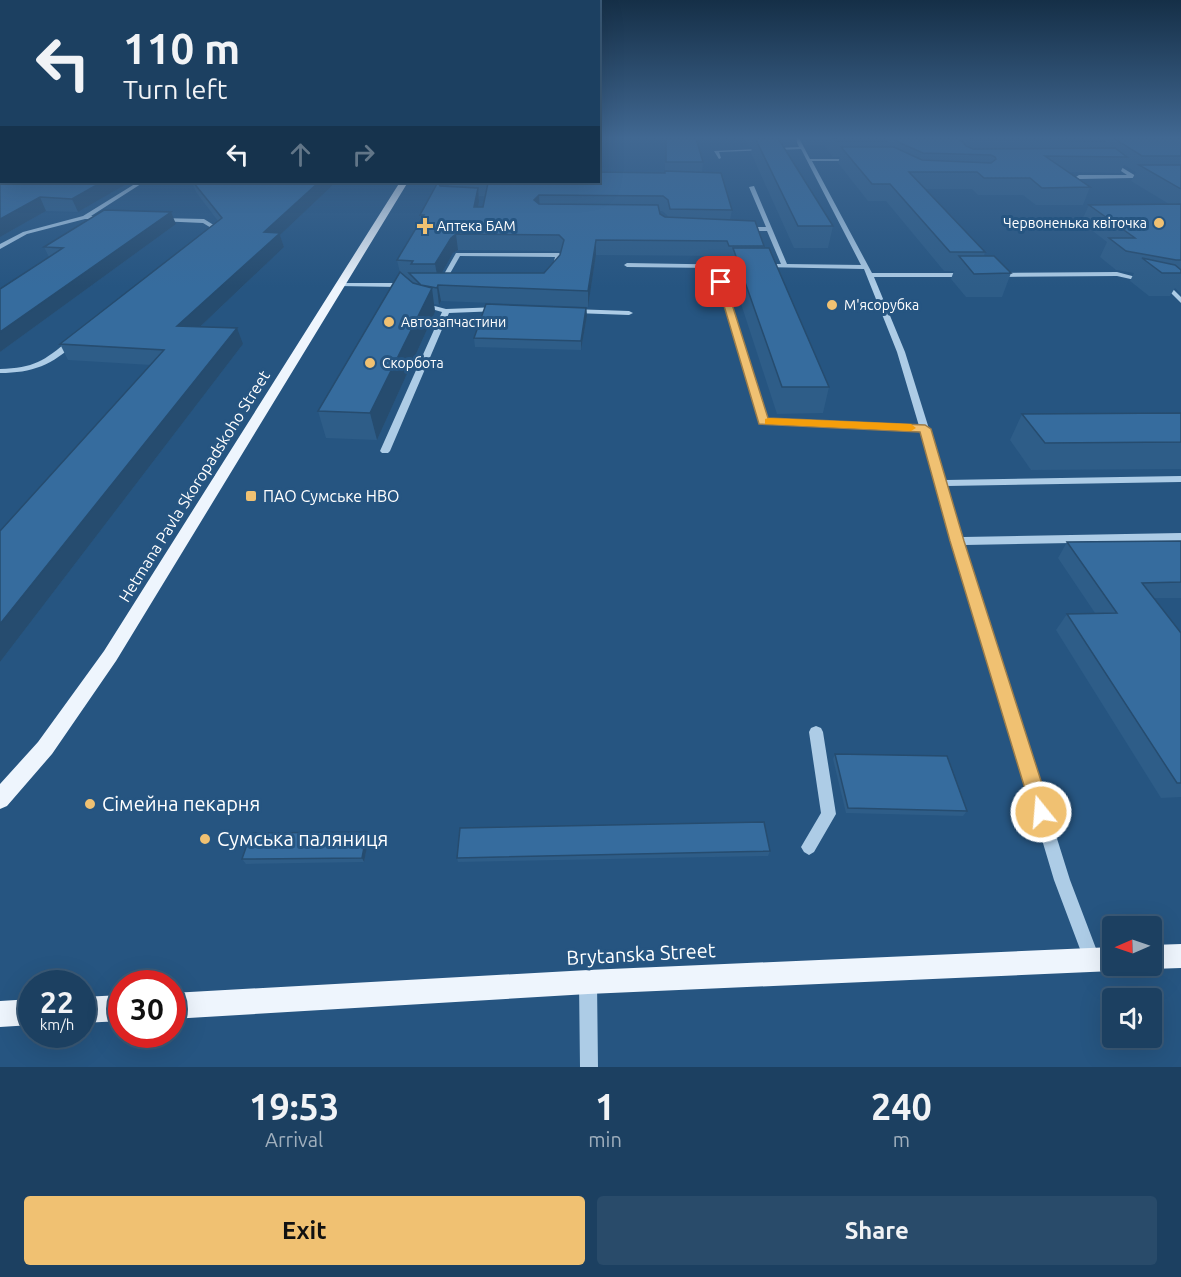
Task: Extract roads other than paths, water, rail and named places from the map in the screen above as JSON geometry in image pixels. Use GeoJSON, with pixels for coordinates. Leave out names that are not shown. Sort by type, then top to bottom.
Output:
{"type":"FeatureCollection","features":[{"type":"Feature","properties":{"kind":"main road","name":"Hetmana Pavla Skoropadskoho Street"},"geometry":{"type":"LineString","coordinates":[[0,799],[45,748],[110,656],[400,188]]}},
{"type":"Feature","properties":{"kind":"main road"},"geometry":{"type":"LineString","coordinates":[[1162,957],[1181,956]]}},
{"type":"Feature","properties":{"kind":"main road","name":"Brytanska Street"},"geometry":{"type":"LineString","coordinates":[[186,1005],[588,982],[1102,959]]}},
{"type":"Feature","properties":{"kind":"main road"},"geometry":{"type":"LineString","coordinates":[[0,1014],[18,1013]]}},
{"type":"Feature","properties":{"kind":"street"},"geometry":{"type":"LineString","coordinates":[[85,217],[132,188]]}},
{"type":"Feature","properties":{"kind":"street"},"geometry":{"type":"LineString","coordinates":[[752,188],[784,267]]}},
{"type":"Feature","properties":{"kind":"street"},"geometry":{"type":"LineString","coordinates":[[825,188],[868,271],[901,352],[1062,880],[1102,957]]}},
{"type":"Feature","properties":{"kind":"street"},"geometry":{"type":"LineString","coordinates":[[0,248],[25,233],[85,217],[120,218]]}},
{"type":"Feature","properties":{"kind":"street"},"geometry":{"type":"LineString","coordinates":[[156,220],[204,221],[217,229],[208,236]]}},
{"type":"Feature","properties":{"kind":"street"},"geometry":{"type":"LineString","coordinates":[[734,228],[769,229]]}},
{"type":"Feature","properties":{"kind":"street"},"geometry":{"type":"LineString","coordinates":[[452,283],[438,284],[458,254],[559,255],[556,269],[551,277]]}},
{"type":"Feature","properties":{"kind":"street"},"geometry":{"type":"LineString","coordinates":[[627,265],[784,267],[978,275]]}},
{"type":"Feature","properties":{"kind":"street"},"geometry":{"type":"LineString","coordinates":[[716,266],[763,421],[925,429]]}},
{"type":"Feature","properties":{"kind":"street"},"geometry":{"type":"LineString","coordinates":[[993,267],[1000,275]]}},
{"type":"Feature","properties":{"kind":"street"},"geometry":{"type":"LineString","coordinates":[[989,275],[1117,274],[1165,284],[1181,283]]}},
{"type":"Feature","properties":{"kind":"street"},"geometry":{"type":"LineString","coordinates":[[1165,284],[1181,300]]}},
{"type":"Feature","properties":{"kind":"street"},"geometry":{"type":"LineString","coordinates":[[340,285],[412,285]]}},
{"type":"Feature","properties":{"kind":"street"},"geometry":{"type":"LineString","coordinates":[[401,285],[420,304],[446,311],[479,308],[514,309]]}},
{"type":"Feature","properties":{"kind":"street"},"geometry":{"type":"LineString","coordinates":[[385,451],[446,311]]}},
{"type":"Feature","properties":{"kind":"street"},"geometry":{"type":"LineString","coordinates":[[571,311],[628,313]]}},
{"type":"Feature","properties":{"kind":"street"},"geometry":{"type":"LineString","coordinates":[[0,371],[25,372],[35,368],[80,335]]}},
{"type":"Feature","properties":{"kind":"street"},"geometry":{"type":"LineString","coordinates":[[941,483],[1181,479]]}},
{"type":"Feature","properties":{"kind":"street"},"geometry":{"type":"LineString","coordinates":[[957,541],[1181,537]]}},
{"type":"Feature","properties":{"kind":"street"},"geometry":{"type":"LineString","coordinates":[[809,846],[829,814],[816,732]]}},
{"type":"Feature","properties":{"kind":"street"},"geometry":{"type":"LineString","coordinates":[[588,982],[588,1067]]}},
{"type":"Feature","properties":{"kind":"place","name":"Червоненька квіточка"},"geometry":{"type":"Point","coordinates":[1159,223]}},
{"type":"Feature","properties":{"kind":"place","name":"Аптека БАМ"},"geometry":{"type":"Point","coordinates":[425,226]}},
{"type":"Feature","properties":{"kind":"place","name":"М'ясорубка"},"geometry":{"type":"Point","coordinates":[832,305]}},
{"type":"Feature","properties":{"kind":"place","name":"Автозапчастини"},"geometry":{"type":"Point","coordinates":[389,322]}},
{"type":"Feature","properties":{"kind":"place","name":"Скорбота"},"geometry":{"type":"Point","coordinates":[370,363]}},
{"type":"Feature","properties":{"kind":"place","name":"ПАО Сумське НВО"},"geometry":{"type":"Point","coordinates":[251,496]}},
{"type":"Feature","properties":{"kind":"place","name":"Сімейна пекарня"},"geometry":{"type":"Point","coordinates":[90,804]}},
{"type":"Feature","properties":{"kind":"place","name":"Сумська паляниця"},"geometry":{"type":"Point","coordinates":[205,839]}}]}
